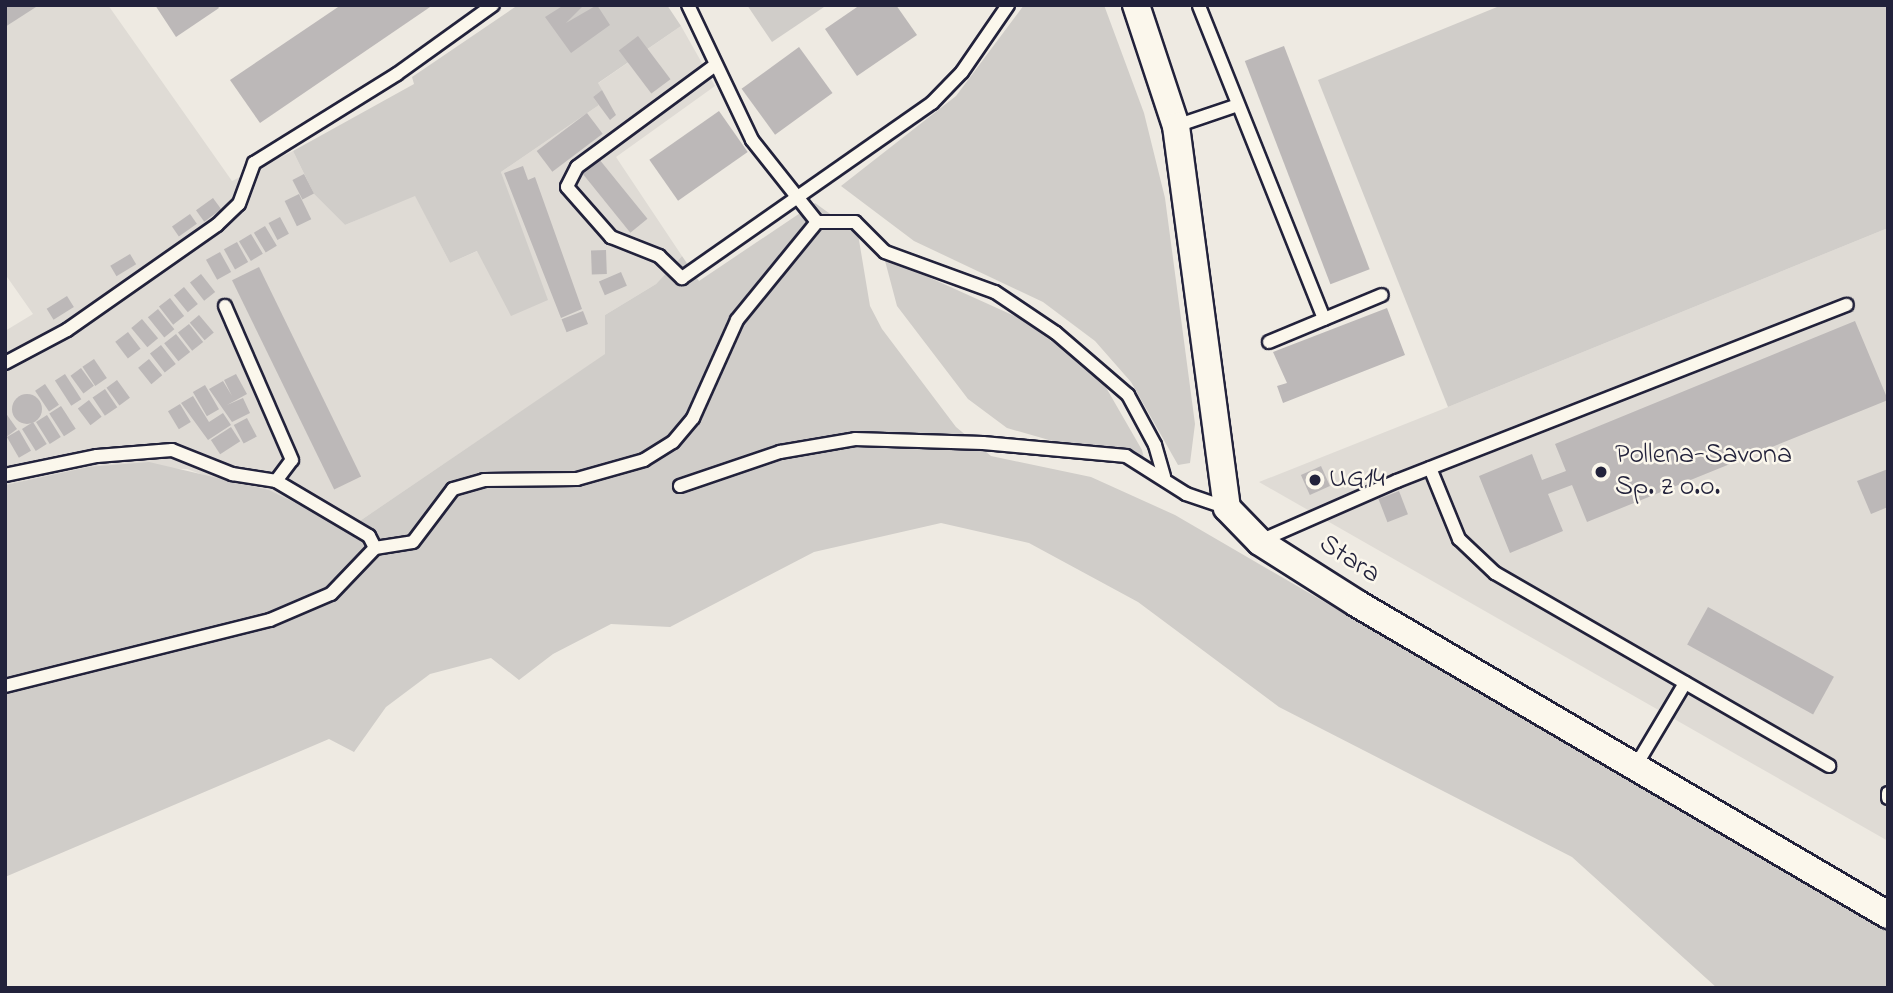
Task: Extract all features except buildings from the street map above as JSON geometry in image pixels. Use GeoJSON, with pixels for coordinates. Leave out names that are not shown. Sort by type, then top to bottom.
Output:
{"type":"FeatureCollection","features":[{"type":"Feature","properties":{"kind":"street"},"geometry":{"type":"LineString","coordinates":[[1136,5],[1176,126],[1227,509]]}},
{"type":"Feature","properties":{"kind":"street","name":"Stara"},"geometry":{"type":"LineString","coordinates":[[1227,509],[1260,542],[1888,915]]}},
{"type":"Feature","properties":{"kind":"lane"},"geometry":{"type":"LineString","coordinates":[[5,363],[67,330],[217,225],[239,204],[254,163],[397,74],[493,5]]}},
{"type":"Feature","properties":{"kind":"lane"},"geometry":{"type":"LineString","coordinates":[[688,5],[714,66],[752,140],[800,197],[817,222]]}},
{"type":"Feature","properties":{"kind":"lane"},"geometry":{"type":"LineString","coordinates":[[714,66],[577,167],[567,187],[611,237],[659,256],[682,278],[932,103],[962,72],[1008,5]]}},
{"type":"Feature","properties":{"kind":"lane"},"geometry":{"type":"LineString","coordinates":[[1199,6],[1324,319]]}},
{"type":"Feature","properties":{"kind":"lane"},"geometry":{"type":"LineString","coordinates":[[1176,126],[1238,105]]}},
{"type":"Feature","properties":{"kind":"lane"},"geometry":{"type":"LineString","coordinates":[[817,222],[855,222],[885,252],[995,292],[1065,340],[1128,395],[1155,445],[1164,477]]}},
{"type":"Feature","properties":{"kind":"lane"},"geometry":{"type":"LineString","coordinates":[[5,686],[270,620],[331,594],[375,548],[412,542],[453,489],[484,480],[577,479],[613,472],[673,442],[693,418],[737,320],[817,222]]}},
{"type":"Feature","properties":{"kind":"lane"},"geometry":{"type":"LineString","coordinates":[[1269,342],[1382,295]]}},
{"type":"Feature","properties":{"kind":"lane"},"geometry":{"type":"LineString","coordinates":[[1260,542],[1430,468],[1847,305]]}},
{"type":"Feature","properties":{"kind":"lane"},"geometry":{"type":"LineString","coordinates":[[225,306],[292,460],[276,481]]}},
{"type":"Feature","properties":{"kind":"lane"},"geometry":{"type":"LineString","coordinates":[[680,486],[780,452],[855,439],[1126,456],[1164,477],[1186,494],[1227,509]]}},
{"type":"Feature","properties":{"kind":"lane"},"geometry":{"type":"LineString","coordinates":[[5,475],[97,456],[172,450],[232,474],[276,481],[369,536],[375,548]]}},
{"type":"Feature","properties":{"kind":"lane"},"geometry":{"type":"LineString","coordinates":[[1430,468],[1459,539],[1494,573],[1829,766]]}},
{"type":"Feature","properties":{"kind":"lane"},"geometry":{"type":"LineString","coordinates":[[1635,767],[1685,683]]}},
{"type":"Feature","properties":{"kind":"shaded area"},"geometry":{"type":"Polygon","coordinates":[[[5,5],[108,5],[232,181],[293,151],[314,194],[345,225],[415,195],[450,263],[521,232],[501,172],[599,105],[593,97],[597,84],[681,26],[715,86],[616,157],[682,256],[656,284],[605,315],[606,354],[348,529],[187,469],[88,467],[5,485],[5,331],[33,314],[5,274],[5,5]]]}},
{"type":"Feature","properties":{"kind":"shaded area"},"geometry":{"type":"Polygon","coordinates":[[[518,5],[667,5],[681,26],[598,83],[602,90],[593,97],[599,105],[501,172],[548,300],[511,316],[477,251],[450,263],[415,196],[345,225],[314,194],[293,151],[414,84],[412,77],[518,5]]]}},
{"type":"Feature","properties":{"kind":"shaded area"},"geometry":{"type":"Polygon","coordinates":[[[747,5],[827,5],[772,42],[747,5]]]}},
{"type":"Feature","properties":{"kind":"shaded area"},"geometry":{"type":"Polygon","coordinates":[[[1024,5],[1104,5],[1144,113],[1165,198],[1195,424],[1190,463],[1178,465],[1131,382],[1095,341],[1043,302],[914,241],[841,186],[956,96],[1024,5]]]}},
{"type":"Feature","properties":{"kind":"shaded area"},"geometry":{"type":"Polygon","coordinates":[[[1502,5],[1888,5],[1888,228],[1448,407],[1318,80],[1502,5]]]}},
{"type":"Feature","properties":{"kind":"shaded area"},"geometry":{"type":"Polygon","coordinates":[[[815,203],[858,234],[870,306],[882,329],[956,427],[991,456],[1091,477],[1175,515],[1888,930],[1888,988],[1717,988],[1572,857],[1279,707],[1138,602],[1029,543],[941,523],[814,552],[670,627],[611,624],[553,654],[519,680],[491,658],[430,674],[386,707],[354,752],[329,739],[5,877],[5,485],[88,467],[149,462],[269,490],[348,529],[605,354],[605,315],[656,284],[682,256],[699,281],[815,203]]]}},
{"type":"Feature","properties":{"kind":"shaded area"},"geometry":{"type":"Polygon","coordinates":[[[1888,228],[1888,841],[1259,482],[1448,407],[1888,228]]]}},
{"type":"Feature","properties":{"kind":"shaded area"},"geometry":{"type":"Polygon","coordinates":[[[884,257],[1019,318],[1078,360],[1104,384],[1142,450],[1148,475],[1108,457],[1007,428],[968,399],[897,306],[884,257]]]}},
{"type":"Feature","properties":{"kind":"place","name":"Pollena-Savona Sp. z o.o."},"geometry":{"type":"Point","coordinates":[1601,472]}},
{"type":"Feature","properties":{"kind":"place","name":"UG14"},"geometry":{"type":"Point","coordinates":[1315,480]}}]}
